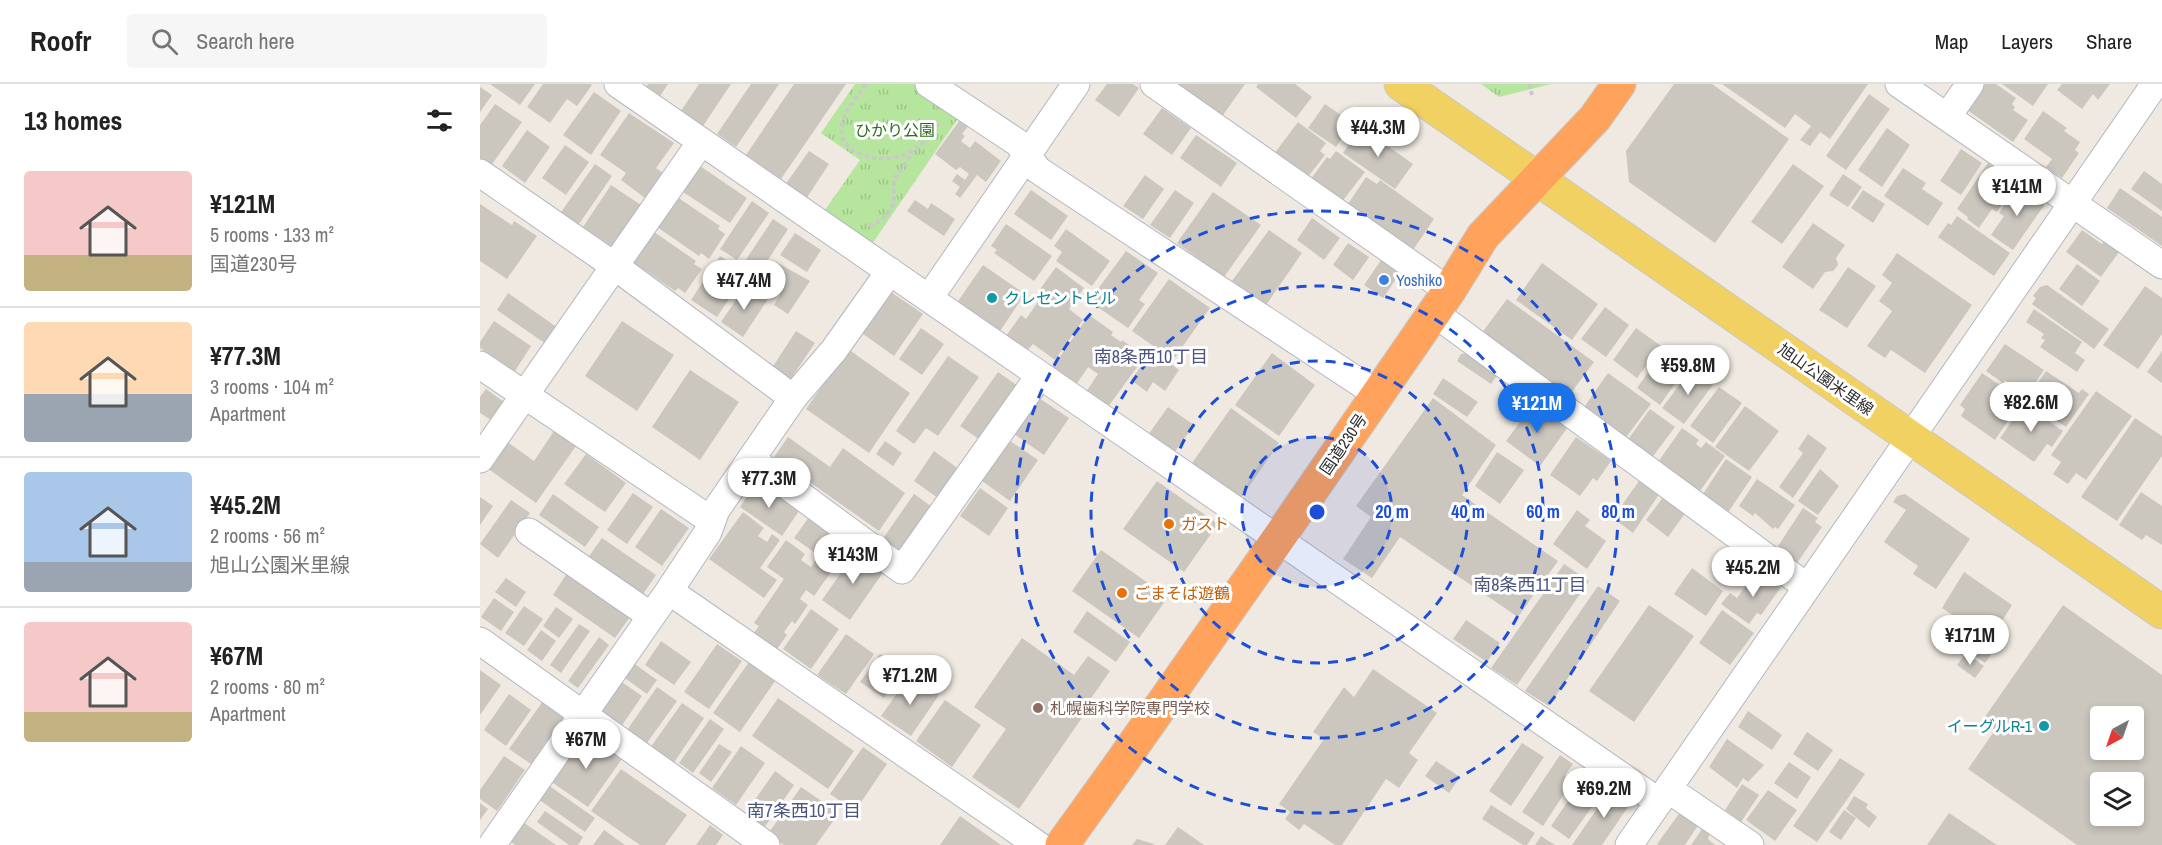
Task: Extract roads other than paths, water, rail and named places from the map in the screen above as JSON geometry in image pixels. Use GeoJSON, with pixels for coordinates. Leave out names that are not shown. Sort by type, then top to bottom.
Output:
{"type":"FeatureCollection","features":[{"type":"Feature","properties":{"kind":"highway","name":"国道230号"},"geometry":{"type":"LineString","coordinates":[[1060,843],[1122,763],[1441,302],[1483,236],[1595,118],[1618,84]]}},
{"type":"Feature","properties":{"kind":"main road","name":"旭山公園米里線"},"geometry":{"type":"LineString","coordinates":[[1401,84],[2162,612]]}},
{"type":"Feature","properties":{"kind":"street"},"geometry":{"type":"LineString","coordinates":[[618,84],[1278,539],[1663,796],[1750,845]]}},
{"type":"Feature","properties":{"kind":"street"},"geometry":{"type":"LineString","coordinates":[[929,84],[1018,143],[1038,170],[1377,394]]}},
{"type":"Feature","properties":{"kind":"street"},"geometry":{"type":"LineString","coordinates":[[929,298],[1076,84]]}},
{"type":"Feature","properties":{"kind":"street"},"geometry":{"type":"LineString","coordinates":[[1154,84],[1441,302],[1807,587]]}},
{"type":"Feature","properties":{"kind":"street"},"geometry":{"type":"LineString","coordinates":[[1899,84],[2162,265]]}},
{"type":"Feature","properties":{"kind":"street"},"geometry":{"type":"LineString","coordinates":[[1947,117],[1970,84]]}},
{"type":"Feature","properties":{"kind":"street"},"geometry":{"type":"LineString","coordinates":[[1629,845],[2155,84]]}},
{"type":"Feature","properties":{"kind":"street"},"geometry":{"type":"LineString","coordinates":[[480,459],[701,142]]}},
{"type":"Feature","properties":{"kind":"street"},"geometry":{"type":"LineString","coordinates":[[480,173],[616,267],[793,398]]}},
{"type":"Feature","properties":{"kind":"street"},"geometry":{"type":"LineString","coordinates":[[492,845],[669,591],[708,532],[716,510],[793,398],[834,351],[890,271]]}},
{"type":"Feature","properties":{"kind":"street"},"geometry":{"type":"LineString","coordinates":[[480,365],[712,521]]}},
{"type":"Feature","properties":{"kind":"street"},"geometry":{"type":"LineString","coordinates":[[751,459],[902,570],[1040,375]]}},
{"type":"Feature","properties":{"kind":"street"},"geometry":{"type":"LineString","coordinates":[[529,532],[651,616]]}},
{"type":"Feature","properties":{"kind":"street"},"geometry":{"type":"LineString","coordinates":[[669,591],[1060,843]]}},
{"type":"Feature","properties":{"kind":"street"},"geometry":{"type":"LineString","coordinates":[[480,641],[766,845]]}},
{"type":"Feature","properties":{"kind":"place","name":"Yoshiko"},"geometry":{"type":"Point","coordinates":[1384,280]}},
{"type":"Feature","properties":{"kind":"place","name":"クレセントビル"},"geometry":{"type":"Point","coordinates":[992,298]}},
{"type":"Feature","properties":{"kind":"place","name":"ガスト"},"geometry":{"type":"Point","coordinates":[1169,524]}},
{"type":"Feature","properties":{"kind":"place","name":"ごまそば遊鶴"},"geometry":{"type":"Point","coordinates":[1122,593]}},
{"type":"Feature","properties":{"kind":"place","name":"札幌歯科学院専門学校"},"geometry":{"type":"Point","coordinates":[1038,708]}},
{"type":"Feature","properties":{"kind":"place","name":"イーグルR-1"},"geometry":{"type":"Point","coordinates":[2044,726]}},
{"type":"Feature","properties":{"kind":"district","name":"南8条西10丁目"},"geometry":{"type":"Point","coordinates":[1151,356]}},
{"type":"Feature","properties":{"kind":"district","name":"南8条西11丁目"},"geometry":{"type":"Point","coordinates":[1530,584]}},
{"type":"Feature","properties":{"kind":"district","name":"南7条西10丁目"},"geometry":{"type":"Point","coordinates":[804,810]}},
{"type":"Feature","properties":{"kind":"park label","name":"ひかり公園"},"geometry":{"type":"Point","coordinates":[895,130]}}]}
